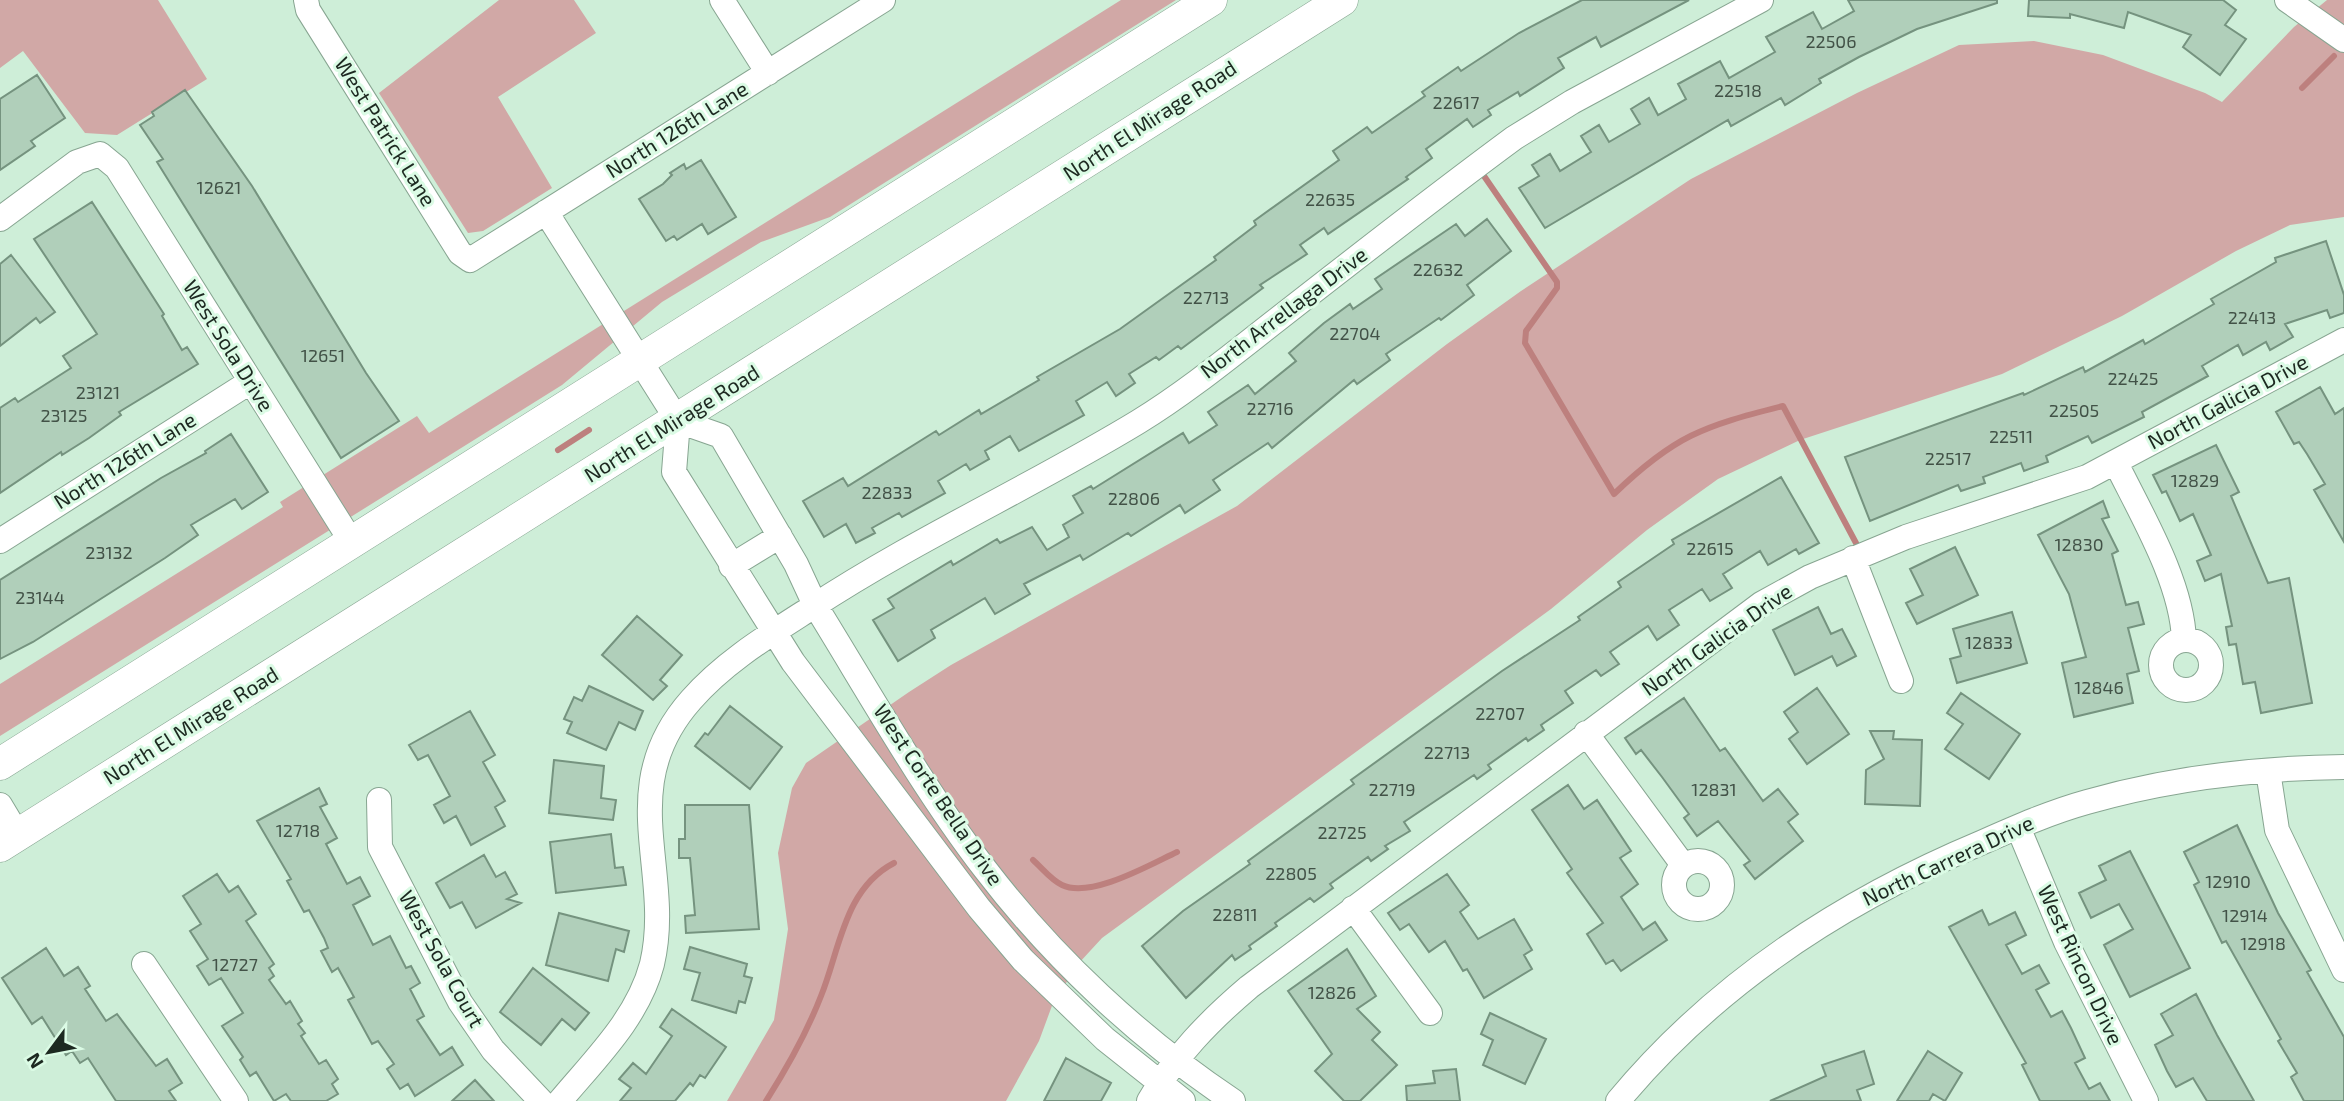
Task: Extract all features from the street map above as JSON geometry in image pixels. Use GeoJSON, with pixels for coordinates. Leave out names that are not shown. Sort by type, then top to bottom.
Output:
{"type":"FeatureCollection","features":[{"type":"Feature","properties":{"kind":"main road"},"geometry":{"type":"LineString","coordinates":[[0,764],[1212,0]]}},
{"type":"Feature","properties":{"kind":"main road","name":"North El Mirage Road"},"geometry":{"type":"LineString","coordinates":[[9,840],[678,421],[1342,0]]}},
{"type":"Feature","properties":{"kind":"street","name":"West Patrick Lane"},"geometry":{"type":"LineString","coordinates":[[306,0],[308,10],[460,253],[470,260]]}},
{"type":"Feature","properties":{"kind":"street"},"geometry":{"type":"LineString","coordinates":[[722,0],[768,72]]}},
{"type":"Feature","properties":{"kind":"street","name":"North 126th Lane"},"geometry":{"type":"LineString","coordinates":[[470,260],[883,0]]}},
{"type":"Feature","properties":{"kind":"street","name":"North Arrellaga Drive"},"geometry":{"type":"LineString","coordinates":[[560,1101],[625,1022],[638,1001],[652,964],[658,918],[648,811],[663,747],[691,699],[726,667],[835,590],[1143,419],[1514,138],[1572,102],[1761,0]]}},
{"type":"Feature","properties":{"kind":"street"},"geometry":{"type":"LineString","coordinates":[[2287,0],[2344,40]]}},
{"type":"Feature","properties":{"kind":"street","name":"West Sola Drive"},"geometry":{"type":"LineString","coordinates":[[0,219],[77,162],[100,154],[117,168],[351,541]]}},
{"type":"Feature","properties":{"kind":"street"},"geometry":{"type":"LineString","coordinates":[[546,212],[678,421]]}},
{"type":"Feature","properties":{"kind":"street","name":"North Galicia Drive"},"geometry":{"type":"LineString","coordinates":[[1163,1078],[1240,994],[1761,604],[1810,577],[1853,558],[1906,537],[2056,489],[2116,463],[2344,340]]}},
{"type":"Feature","properties":{"kind":"street","name":"North 126th Lane"},"geometry":{"type":"LineString","coordinates":[[0,541],[250,382]]}},
{"type":"Feature","properties":{"kind":"street","name":"West Corte Bella Drive"},"geometry":{"type":"LineString","coordinates":[[1183,1101],[1163,1078],[1060,956],[998,885],[939,803],[807,610],[780,536],[721,436],[678,421],[674,472],[772,633],[979,908],[1015,951],[1084,1020],[1163,1078],[1233,1101]]}},
{"type":"Feature","properties":{"kind":"street"},"geometry":{"type":"LineString","coordinates":[[2116,463],[2150,530],[2166,571],[2184,639]]}},
{"type":"Feature","properties":{"kind":"street"},"geometry":{"type":"LineString","coordinates":[[731,566],[780,536]]}},
{"type":"Feature","properties":{"kind":"street"},"geometry":{"type":"LineString","coordinates":[[1853,558],[1901,681]]}},
{"type":"Feature","properties":{"kind":"street"},"geometry":{"type":"LineString","coordinates":[[1586,733],[1683,866]]}},
{"type":"Feature","properties":{"kind":"street","name":"North Carrera Drive"},"geometry":{"type":"LineString","coordinates":[[1618,1101],[1712,1007],[1800,938],[1896,881],[2018,827],[2086,802],[2141,788],[2232,773],[2344,767]]}},
{"type":"Feature","properties":{"kind":"street"},"geometry":{"type":"LineString","coordinates":[[2268,771],[2277,830],[2344,970]]}},
{"type":"Feature","properties":{"kind":"street","name":"West Sola Court"},"geometry":{"type":"LineString","coordinates":[[379,800],[380,847],[460,1002],[493,1050],[541,1101]]}},
{"type":"Feature","properties":{"kind":"street"},"geometry":{"type":"LineString","coordinates":[[0,805],[9,840]]}},
{"type":"Feature","properties":{"kind":"street","name":"West Rincon Drive"},"geometry":{"type":"LineString","coordinates":[[2018,827],[2070,951],[2146,1101]]}},
{"type":"Feature","properties":{"kind":"street"},"geometry":{"type":"LineString","coordinates":[[1353,908],[1430,1013]]}},
{"type":"Feature","properties":{"kind":"street"},"geometry":{"type":"LineString","coordinates":[[144,964],[236,1101]]}},
{"type":"Feature","properties":{"kind":"shaded area"},"geometry":{"type":"Polygon","coordinates":[[[0,0],[158,0],[207,79],[117,135],[85,133],[23,51],[0,68],[0,0]]]}},
{"type":"Feature","properties":{"kind":"shaded area"},"geometry":{"type":"Polygon","coordinates":[[[499,0],[574,0],[596,33],[498,97],[552,188],[483,231],[468,233],[379,93],[499,0]]]}},
{"type":"Feature","properties":{"kind":"shaded area"},"geometry":{"type":"Polygon","coordinates":[[[1121,0],[1176,0],[830,217],[761,242],[662,302],[562,385],[0,736],[0,684],[283,507],[280,502],[417,416],[429,433],[1121,0]]]}},
{"type":"Feature","properties":{"kind":"shaded area"},"geometry":{"type":"Polygon","coordinates":[[[2327,0],[2344,0],[2344,217],[2290,225],[2236,251],[2122,316],[2002,374],[1800,440],[1718,479],[1647,530],[1551,609],[1102,938],[1079,963],[1053,1003],[1039,1041],[1006,1101],[727,1101],[774,1020],[788,929],[778,853],[792,788],[806,763],[909,692],[951,665],[1237,506],[1447,344],[1521,291],[1691,179],[1857,93],[1959,45],[2034,41],[2103,55],[2205,93],[2222,102],[2294,27],[2327,0]]]}},
{"type":"Feature","properties":{"kind":"building"},"geometry":{"type":"Polygon","coordinates":[[[1582,0],[1689,0],[1601,47],[1596,37],[1558,58],[1564,68],[1520,96],[1518,92],[1488,110],[1491,115],[1473,127],[1467,119],[1426,149],[1432,158],[1406,177],[1408,179],[1328,234],[1324,228],[1300,245],[1307,254],[1260,285],[1263,288],[1181,349],[1178,346],[1159,360],[1156,357],[1129,374],[1135,383],[1116,396],[1107,382],[1076,401],[1084,415],[1019,451],[1010,436],[985,451],[989,459],[970,470],[966,464],[938,481],[945,493],[902,517],[899,513],[872,528],[875,533],[856,543],[846,524],[824,537],[803,501],[843,478],[848,486],[936,431],[939,435],[979,410],[981,414],[1039,380],[1037,377],[1120,329],[1216,260],[1214,257],[1256,225],[1254,221],[1339,160],[1333,151],[1367,127],[1372,133],[1425,96],[1422,92],[1458,67],[1461,71],[1519,33],[1582,0]]]}},
{"type":"Feature","properties":{"kind":"building"},"geometry":{"type":"Polygon","coordinates":[[[1848,0],[1997,0],[1997,3],[1917,29],[1819,79],[1821,83],[1785,105],[1781,98],[1731,126],[1728,120],[1545,228],[1519,188],[1539,176],[1532,165],[1550,154],[1560,171],[1591,152],[1581,136],[1599,125],[1609,142],[1640,124],[1631,109],[1649,98],[1658,115],[1686,99],[1678,84],[1720,61],[1729,78],[1775,52],[1766,37],[1813,12],[1822,29],[1854,11],[1848,0]]]}},
{"type":"Feature","properties":{"kind":"building"},"geometry":{"type":"Polygon","coordinates":[[[2029,0],[2223,0],[2236,10],[2225,25],[2246,39],[2220,75],[2183,47],[2191,35],[2128,12],[2124,28],[2070,14],[2070,18],[2028,16],[2029,0]]]}},
{"type":"Feature","properties":{"kind":"building"},"geometry":{"type":"Polygon","coordinates":[[[37,75],[65,118],[31,141],[35,146],[0,170],[0,99],[37,75]]]}},
{"type":"Feature","properties":{"kind":"building"},"geometry":{"type":"Polygon","coordinates":[[[185,90],[252,186],[366,373],[399,421],[341,458],[157,162],[163,159],[140,125],[154,116],[152,112],[185,90]]]}},
{"type":"Feature","properties":{"kind":"building"},"geometry":{"type":"Polygon","coordinates":[[[701,160],[736,217],[708,234],[702,224],[677,240],[674,236],[666,241],[639,199],[663,184],[672,175],[670,173],[684,164],[686,169],[701,160]]]}},
{"type":"Feature","properties":{"kind":"building"},"geometry":{"type":"Polygon","coordinates":[[[92,202],[164,314],[162,316],[182,350],[187,347],[198,364],[119,412],[121,415],[89,438],[62,455],[61,452],[0,493],[0,408],[15,398],[18,402],[71,368],[63,356],[97,334],[34,239],[92,202]]]}},
{"type":"Feature","properties":{"kind":"building"},"geometry":{"type":"Polygon","coordinates":[[[1487,219],[1511,251],[1467,285],[1474,295],[1441,320],[1439,318],[1386,354],[1390,360],[1357,384],[1354,380],[1272,448],[1268,443],[1213,480],[1220,490],[1185,513],[1180,505],[1131,536],[1128,533],[1083,560],[1080,555],[1024,584],[1030,594],[995,614],[985,598],[931,630],[935,638],[898,661],[873,620],[894,608],[888,599],[951,561],[953,565],[997,539],[1000,543],[1032,527],[1047,550],[1069,537],[1063,525],[1083,513],[1073,496],[1091,486],[1093,489],[1183,433],[1189,443],[1217,425],[1208,412],[1248,385],[1255,394],[1296,361],[1289,353],[1324,323],[1350,304],[1353,309],[1382,289],[1375,279],[1456,224],[1465,236],[1487,219]]]}},
{"type":"Feature","properties":{"kind":"building"},"geometry":{"type":"Polygon","coordinates":[[[2326,241],[2344,295],[2344,313],[2330,318],[2327,310],[2285,324],[2293,337],[2270,350],[2266,342],[2243,355],[2238,345],[2202,366],[2208,376],[2142,412],[2144,417],[2092,443],[2088,436],[2046,456],[2048,462],[2024,471],[2021,463],[1983,477],[1985,483],[1961,491],[1958,485],[1870,521],[1845,457],[2023,393],[2024,395],[2083,367],[2085,372],[2143,340],[2145,344],[2214,304],[2211,299],[2276,262],[2275,258],[2326,241]]]}},
{"type":"Feature","properties":{"kind":"building"},"geometry":{"type":"Polygon","coordinates":[[[11,255],[55,312],[40,323],[36,318],[0,346],[0,264],[11,255]]]}},
{"type":"Feature","properties":{"kind":"building"},"geometry":{"type":"Polygon","coordinates":[[[2320,387],[2335,414],[2344,408],[2344,542],[2314,490],[2325,484],[2299,442],[2294,444],[2276,412],[2320,387]]]}},
{"type":"Feature","properties":{"kind":"building"},"geometry":{"type":"Polygon","coordinates":[[[231,434],[268,492],[242,509],[235,499],[191,525],[198,535],[33,642],[0,659],[0,580],[161,478],[206,453],[205,451],[231,434]]]}},
{"type":"Feature","properties":{"kind":"building"},"geometry":{"type":"Polygon","coordinates":[[[2216,445],[2239,492],[2231,496],[2268,583],[2289,578],[2312,703],[2261,713],[2255,682],[2243,684],[2236,644],[2229,645],[2226,627],[2232,626],[2221,574],[2205,581],[2197,561],[2211,555],[2193,514],[2180,521],[2166,491],[2162,493],[2153,475],[2216,445]]]}},
{"type":"Feature","properties":{"kind":"building"},"geometry":{"type":"Polygon","coordinates":[[[1781,477],[1819,543],[1799,554],[1796,549],[1768,565],[1760,551],[1723,574],[1732,588],[1710,601],[1702,589],[1669,610],[1679,625],[1657,640],[1648,626],[1610,652],[1619,664],[1601,676],[1596,670],[1565,691],[1573,703],[1541,725],[1544,730],[1528,741],[1526,738],[1488,765],[1491,769],[1477,779],[1474,775],[1404,822],[1410,831],[1385,846],[1388,849],[1371,861],[1368,857],[1330,884],[1333,888],[1314,902],[1310,898],[1275,923],[1277,926],[1249,946],[1251,949],[1235,960],[1232,955],[1186,998],[1142,946],[1183,911],[1250,864],[1248,861],[1354,784],[1351,780],[1502,671],[1580,620],[1578,617],[1621,587],[1618,582],[1674,544],[1672,540],[1781,477]]]}},
{"type":"Feature","properties":{"kind":"building"},"geometry":{"type":"Polygon","coordinates":[[[2103,501],[2109,517],[2102,519],[2118,551],[2112,554],[2126,605],[2138,602],[2144,624],[2128,628],[2139,671],[2127,674],[2133,703],[2074,717],[2062,663],[2086,657],[2069,594],[2038,535],[2103,501]]]}},
{"type":"Feature","properties":{"kind":"building"},"geometry":{"type":"Polygon","coordinates":[[[1955,547],[1978,595],[1917,624],[1906,603],[1923,595],[1910,569],[1955,547]]]}},
{"type":"Feature","properties":{"kind":"building"},"geometry":{"type":"Polygon","coordinates":[[[1818,607],[1831,634],[1842,629],[1856,656],[1837,666],[1832,656],[1795,675],[1773,630],[1818,607]]]}},
{"type":"Feature","properties":{"kind":"building"},"geometry":{"type":"Polygon","coordinates":[[[2012,612],[2027,663],[1957,683],[1950,659],[1961,656],[1953,629],[2012,612]]]}},
{"type":"Feature","properties":{"kind":"building"},"geometry":{"type":"Polygon","coordinates":[[[637,616],[682,655],[660,680],[667,686],[653,700],[602,655],[637,616]]]}},
{"type":"Feature","properties":{"kind":"building"},"geometry":{"type":"Polygon","coordinates":[[[589,686],[643,711],[635,730],[619,722],[606,750],[567,733],[572,722],[564,719],[574,697],[582,701],[589,686]]]}},
{"type":"Feature","properties":{"kind":"building"},"geometry":{"type":"Polygon","coordinates":[[[1817,688],[1849,734],[1807,764],[1789,739],[1798,732],[1784,712],[1817,688]]]}},
{"type":"Feature","properties":{"kind":"building"},"geometry":{"type":"Polygon","coordinates":[[[1961,693],[2020,734],[1989,779],[1945,749],[1963,724],[1947,713],[1961,693]]]}},
{"type":"Feature","properties":{"kind":"building"},"geometry":{"type":"Polygon","coordinates":[[[1684,698],[1720,751],[1725,748],[1763,801],[1778,789],[1798,814],[1788,822],[1803,841],[1755,879],[1744,865],[1750,861],[1718,821],[1697,836],[1684,818],[1689,814],[1662,777],[1641,750],[1636,754],[1625,738],[1684,698]]]}},
{"type":"Feature","properties":{"kind":"building"},"geometry":{"type":"Polygon","coordinates":[[[730,706],[782,747],[750,789],[695,746],[705,733],[708,735],[730,706]]]}},
{"type":"Feature","properties":{"kind":"building"},"geometry":{"type":"Polygon","coordinates":[[[470,711],[495,755],[483,762],[505,801],[495,807],[505,826],[471,845],[456,816],[444,823],[434,805],[450,796],[428,755],[418,760],[409,745],[470,711]]]}},
{"type":"Feature","properties":{"kind":"building"},"geometry":{"type":"Polygon","coordinates":[[[1870,731],[1894,731],[1893,739],[1922,740],[1920,806],[1865,804],[1866,770],[1884,759],[1870,731]]]}},
{"type":"Feature","properties":{"kind":"building"},"geometry":{"type":"Polygon","coordinates":[[[554,760],[604,766],[601,798],[616,800],[613,820],[549,813],[554,760]]]}},
{"type":"Feature","properties":{"kind":"building"},"geometry":{"type":"Polygon","coordinates":[[[1568,785],[1584,809],[1597,800],[1631,851],[1620,858],[1638,884],[1621,897],[1643,930],[1655,922],[1667,940],[1621,971],[1613,960],[1606,964],[1587,934],[1603,923],[1567,873],[1572,869],[1532,810],[1568,785]]]}},
{"type":"Feature","properties":{"kind":"building"},"geometry":{"type":"Polygon","coordinates":[[[319,788],[327,804],[320,807],[337,838],[326,844],[347,884],[360,877],[370,896],[353,905],[373,945],[390,936],[406,968],[411,966],[420,983],[410,989],[424,1016],[417,1020],[440,1055],[452,1047],[463,1065],[415,1096],[408,1084],[400,1089],[387,1069],[394,1064],[378,1041],[372,1044],[348,1000],[354,997],[338,968],[332,972],[321,951],[328,948],[324,938],[309,910],[304,912],[287,881],[291,879],[257,821],[319,788]]]}},
{"type":"Feature","properties":{"kind":"building"},"geometry":{"type":"Polygon","coordinates":[[[685,805],[749,805],[759,929],[686,933],[685,916],[695,915],[690,858],[679,858],[679,839],[685,839],[685,805]]]}},
{"type":"Feature","properties":{"kind":"building"},"geometry":{"type":"Polygon","coordinates":[[[2237,825],[2278,913],[2311,970],[2307,972],[2344,1037],[2344,1101],[2304,1101],[2291,1077],[2297,1073],[2278,1041],[2281,1039],[2226,941],[2222,943],[2194,885],[2199,882],[2184,852],[2237,825]]]}},
{"type":"Feature","properties":{"kind":"building"},"geometry":{"type":"Polygon","coordinates":[[[611,834],[615,868],[623,867],[626,885],[556,893],[550,842],[611,834]]]}},
{"type":"Feature","properties":{"kind":"building"},"geometry":{"type":"Polygon","coordinates":[[[2130,851],[2190,968],[2130,997],[2104,945],[2133,929],[2119,904],[2091,918],[2079,893],[2106,880],[2099,866],[2130,851]]]}},
{"type":"Feature","properties":{"kind":"building"},"geometry":{"type":"Polygon","coordinates":[[[484,855],[496,877],[505,872],[517,894],[507,899],[521,903],[476,928],[462,902],[450,908],[436,883],[484,855]]]}},
{"type":"Feature","properties":{"kind":"building"},"geometry":{"type":"Polygon","coordinates":[[[217,874],[229,892],[238,886],[256,914],[246,921],[274,964],[269,968],[274,976],[269,980],[286,1004],[290,1001],[302,1021],[298,1024],[305,1033],[301,1036],[319,1064],[326,1060],[338,1079],[332,1084],[338,1094],[326,1101],[291,1101],[286,1094],[274,1101],[256,1072],[250,1076],[240,1060],[243,1057],[222,1026],[243,1013],[221,978],[209,985],[197,966],[208,959],[190,931],[201,924],[183,896],[217,874]]]}},
{"type":"Feature","properties":{"kind":"building"},"geometry":{"type":"Polygon","coordinates":[[[1447,874],[1469,905],[1460,912],[1478,939],[1514,919],[1532,950],[1524,955],[1532,969],[1484,998],[1467,969],[1463,971],[1445,941],[1429,952],[1409,924],[1400,930],[1388,913],[1447,874]]]}},
{"type":"Feature","properties":{"kind":"building"},"geometry":{"type":"Polygon","coordinates":[[[1982,910],[1989,925],[2015,912],[2026,935],[2006,945],[2022,974],[2039,965],[2049,983],[2036,990],[2051,1017],[2062,1011],[2085,1058],[2075,1063],[2089,1089],[2100,1083],[2110,1101],[2040,1101],[2022,1065],[2026,1063],[1949,927],[1982,910]]]}},
{"type":"Feature","properties":{"kind":"building"},"geometry":{"type":"Polygon","coordinates":[[[559,913],[629,931],[624,952],[616,949],[608,981],[546,965],[559,913]]]}},
{"type":"Feature","properties":{"kind":"building"},"geometry":{"type":"Polygon","coordinates":[[[690,947],[747,964],[744,976],[752,978],[745,1003],[739,1001],[736,1013],[692,1000],[700,973],[684,969],[690,947]]]}},
{"type":"Feature","properties":{"kind":"building"},"geometry":{"type":"Polygon","coordinates":[[[46,948],[64,976],[78,967],[90,986],[85,989],[106,1021],[117,1014],[156,1066],[167,1059],[182,1083],[169,1091],[176,1101],[116,1101],[88,1058],[80,1063],[72,1051],[66,1055],[42,1017],[32,1024],[2,978],[46,948]]]}},
{"type":"Feature","properties":{"kind":"building"},"geometry":{"type":"Polygon","coordinates":[[[1347,949],[1376,996],[1357,1009],[1380,1032],[1372,1040],[1397,1065],[1360,1101],[1344,1101],[1315,1071],[1332,1054],[1288,991],[1347,949]]]}},
{"type":"Feature","properties":{"kind":"building"},"geometry":{"type":"Polygon","coordinates":[[[533,968],[589,1013],[575,1030],[562,1019],[541,1045],[500,1012],[533,968]]]}},
{"type":"Feature","properties":{"kind":"building"},"geometry":{"type":"Polygon","coordinates":[[[2196,994],[2254,1101],[2207,1101],[2193,1078],[2176,1087],[2167,1071],[2155,1045],[2173,1035],[2161,1014],[2196,994]]]}},
{"type":"Feature","properties":{"kind":"building"},"geometry":{"type":"Polygon","coordinates":[[[672,1009],[726,1047],[705,1078],[700,1075],[693,1086],[690,1083],[675,1101],[620,1101],[631,1088],[619,1079],[633,1063],[646,1074],[672,1036],[660,1027],[672,1009]]]}},
{"type":"Feature","properties":{"kind":"building"},"geometry":{"type":"Polygon","coordinates":[[[1490,1013],[1546,1039],[1525,1084],[1483,1065],[1493,1040],[1481,1034],[1490,1013]]]}},
{"type":"Feature","properties":{"kind":"building"},"geometry":{"type":"Polygon","coordinates":[[[1864,1051],[1874,1084],[1857,1090],[1861,1101],[1770,1101],[1826,1076],[1822,1065],[1864,1051]]]}},
{"type":"Feature","properties":{"kind":"building"},"geometry":{"type":"Polygon","coordinates":[[[1928,1051],[1962,1073],[1945,1101],[1933,1094],[1929,1101],[1897,1101],[1928,1051]]]}},
{"type":"Feature","properties":{"kind":"building"},"geometry":{"type":"Polygon","coordinates":[[[1066,1058],[1111,1083],[1101,1101],[1044,1101],[1066,1058]]]}},
{"type":"Feature","properties":{"kind":"building"},"geometry":{"type":"Polygon","coordinates":[[[1456,1069],[1460,1101],[1407,1101],[1406,1086],[1435,1083],[1433,1071],[1456,1069]]]}},
{"type":"Feature","properties":{"kind":"building"},"geometry":{"type":"Polygon","coordinates":[[[475,1080],[494,1101],[452,1101],[475,1080]]]}},
{"type":"Feature","properties":{"kind":"waterway"},"geometry":{"type":"LineString","coordinates":[[2302,88],[2334,56]]}},
{"type":"Feature","properties":{"kind":"waterway"},"geometry":{"type":"LineString","coordinates":[[1484,176],[1557,282],[1557,288],[1526,331],[1525,343],[1614,494],[1654,459],[1691,436],[1731,420],[1783,406],[1856,543]]}},
{"type":"Feature","properties":{"kind":"waterway"},"geometry":{"type":"LineString","coordinates":[[558,450],[589,430]]}},
{"type":"Feature","properties":{"kind":"waterway"},"geometry":{"type":"LineString","coordinates":[[1033,860],[1050,877],[1062,885],[1074,888],[1104,884],[1177,852]]}},
{"type":"Feature","properties":{"kind":"waterway"},"geometry":{"type":"LineString","coordinates":[[766,1101],[796,1050],[815,1009],[854,904],[877,874],[894,863]]}}]}
